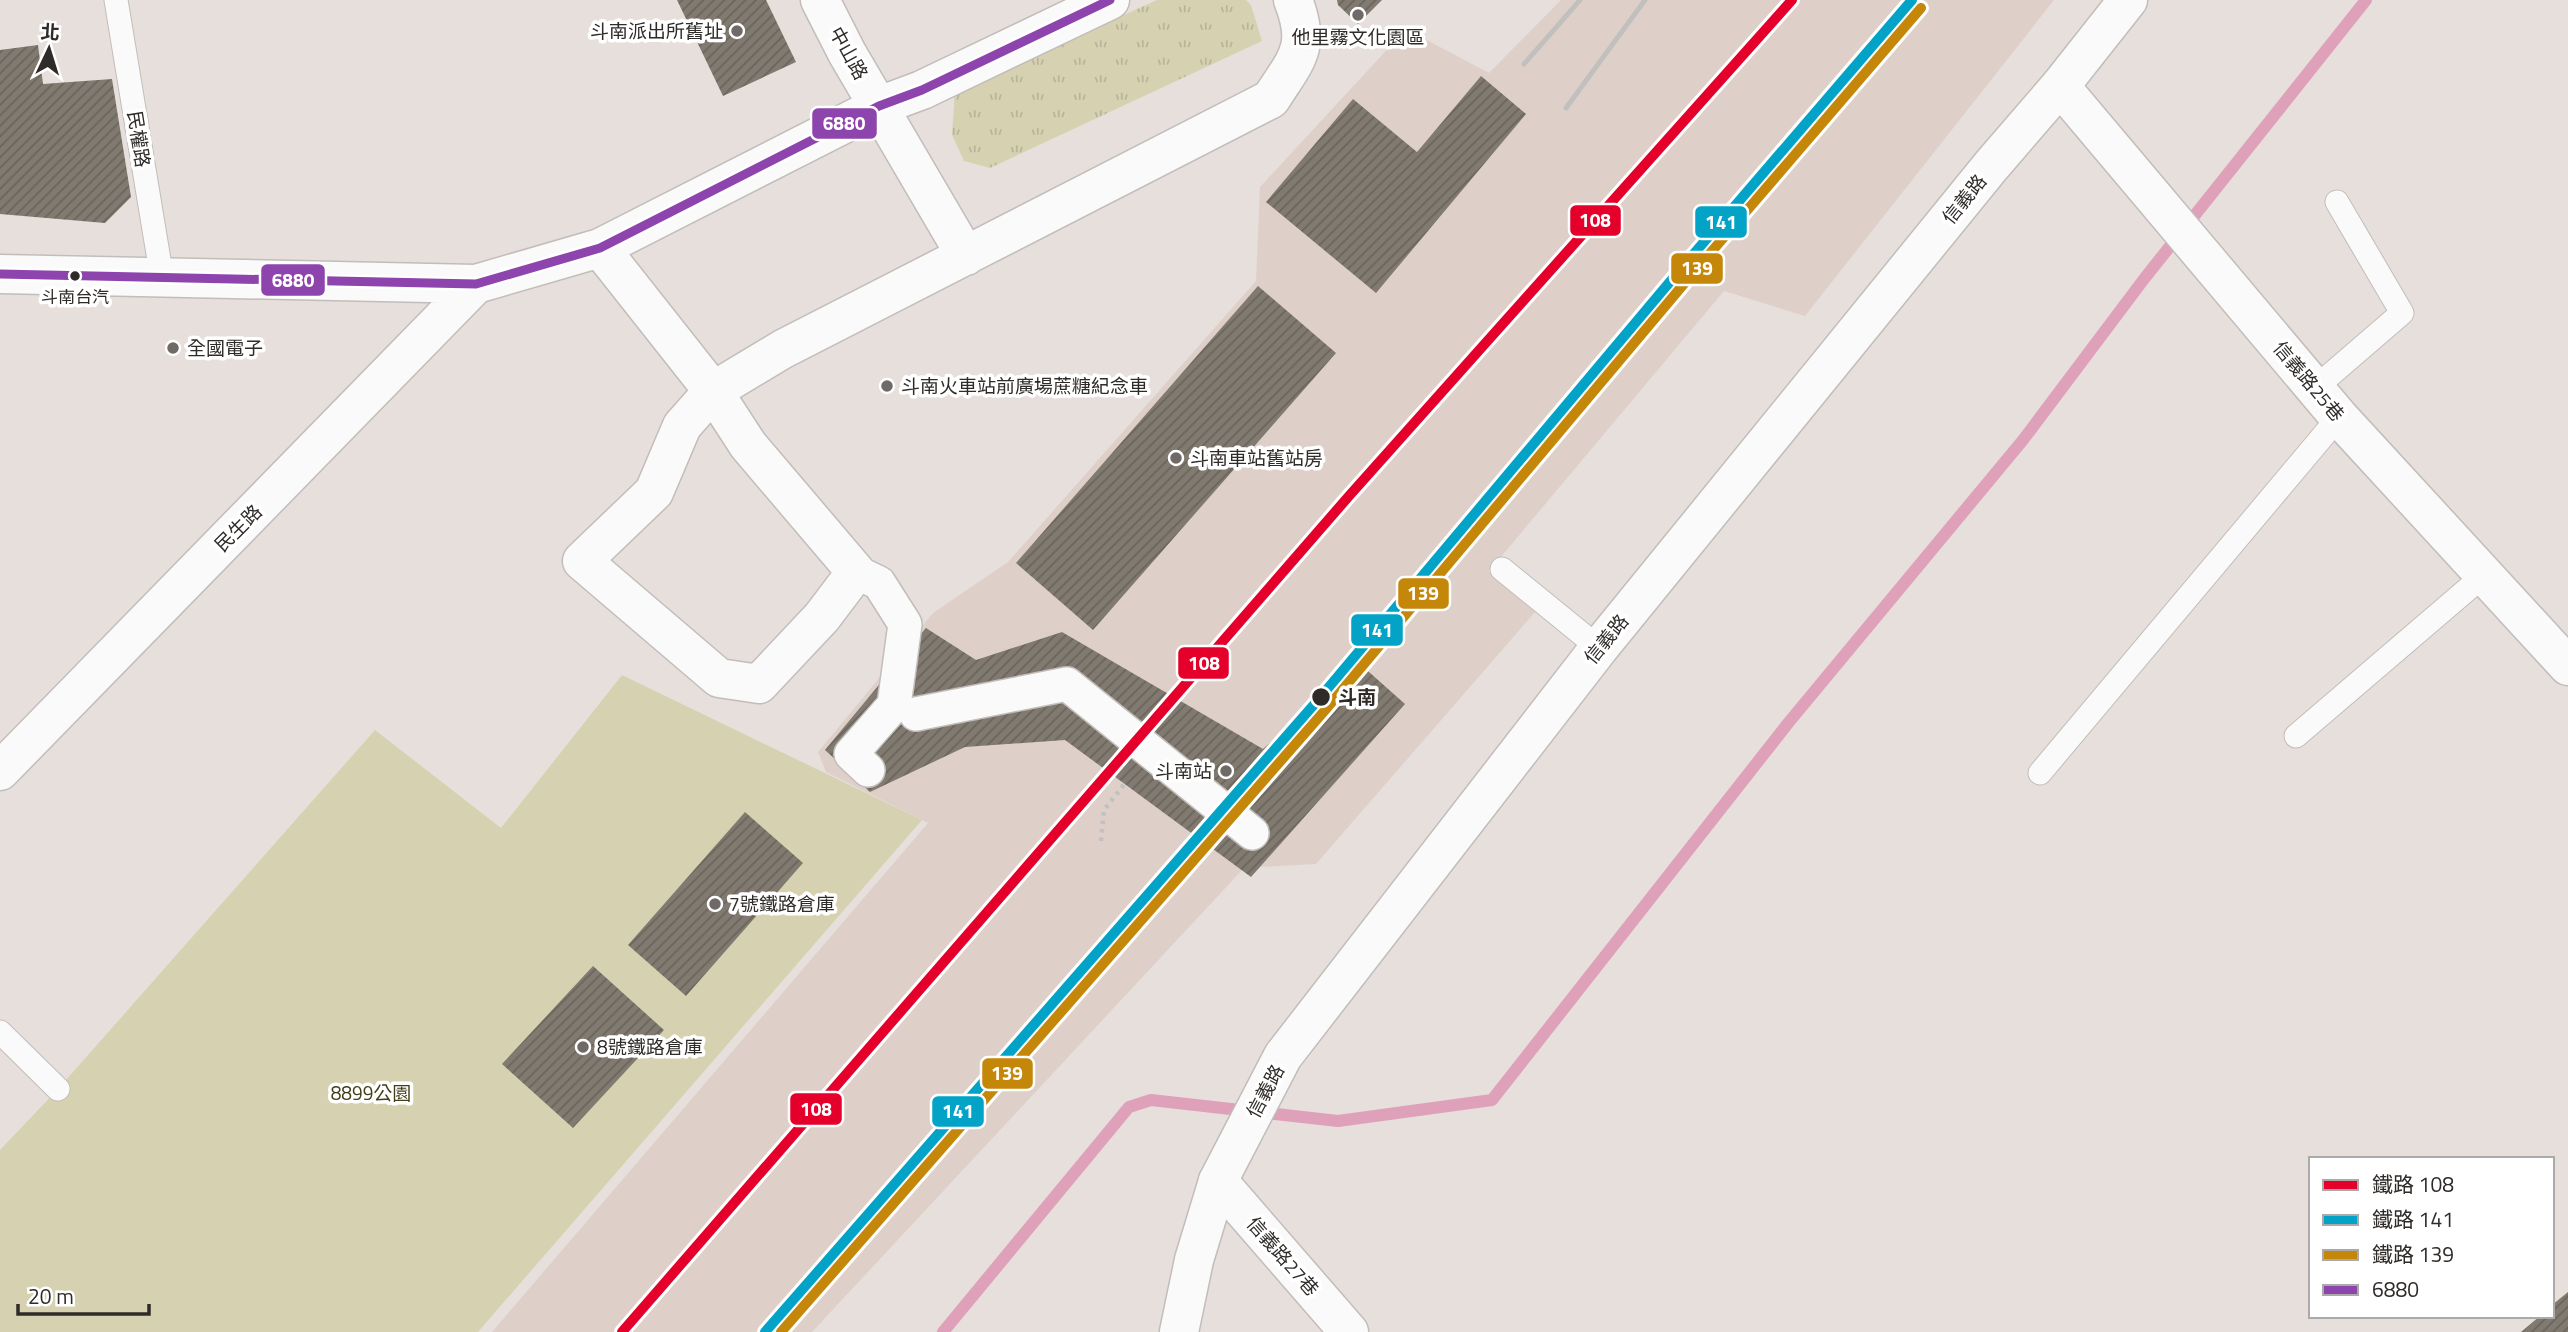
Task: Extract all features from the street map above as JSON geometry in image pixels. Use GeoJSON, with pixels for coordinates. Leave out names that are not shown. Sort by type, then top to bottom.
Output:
{"type":"FeatureCollection","features":[{"type":"Feature","properties":{"kind":"street","name":"中山路"},"geometry":{"type":"LineString","coordinates":[[820,0],[846,53],[966,256]]}},
{"type":"Feature","properties":{"kind":"street"},"geometry":{"type":"LineString","coordinates":[[0,274],[475,284],[600,248],[879,106],[922,90],[1110,0]]}},
{"type":"Feature","properties":{"kind":"street"},"geometry":{"type":"LineString","coordinates":[[856,572],[822,617],[759,684],[719,678],[582,561],[654,492],[682,426],[713,391],[783,349],[966,256],[1032,219],[1271,99],[1301,50],[1302,23],[1293,0]]}},
{"type":"Feature","properties":{"kind":"street","name":"信義路"},"geometry":{"type":"LineString","coordinates":[[1179,1332],[1194,1260],[1218,1181],[1283,1056],[1599,648],[2128,0]]}},
{"type":"Feature","properties":{"kind":"street","name":"信義路25巷"},"geometry":{"type":"LineString","coordinates":[[2060,86],[2339,417],[2568,666]]}},
{"type":"Feature","properties":{"kind":"street"},"geometry":{"type":"LineString","coordinates":[[600,248],[713,391],[748,445],[856,572],[879,583],[905,624],[894,705],[851,754],[868,770]]}},
{"type":"Feature","properties":{"kind":"street","name":"民生路"},"geometry":{"type":"LineString","coordinates":[[0,771],[475,284]]}},
{"type":"Feature","properties":{"kind":"street"},"geometry":{"type":"LineString","coordinates":[[916,714],[1067,684],[1252,833]]}},
{"type":"Feature","properties":{"kind":"street","name":"信義路27巷"},"geometry":{"type":"LineString","coordinates":[[1218,1181],[1349,1332]]}},
{"type":"Feature","properties":{"kind":"lane","name":"民權路"},"geometry":{"type":"LineString","coordinates":[[116,0],[162,278]]}},
{"type":"Feature","properties":{"kind":"lane"},"geometry":{"type":"LineString","coordinates":[[2315,388],[2402,313],[2337,202]]}},
{"type":"Feature","properties":{"kind":"lane"},"geometry":{"type":"LineString","coordinates":[[2040,773],[2339,417]]}},
{"type":"Feature","properties":{"kind":"lane"},"geometry":{"type":"LineString","coordinates":[[1502,569],[1599,648]]}},
{"type":"Feature","properties":{"kind":"lane"},"geometry":{"type":"LineString","coordinates":[[2296,736],[2483,576]]}},
{"type":"Feature","properties":{"kind":"lane"},"geometry":{"type":"LineString","coordinates":[[0,1032],[58,1089]]}},
{"type":"Feature","properties":{"kind":"path"},"geometry":{"type":"LineString","coordinates":[[1101,841],[1104,810],[1151,750]]}},
{"type":"Feature","properties":{"kind":"shaded area"},"geometry":{"type":"Polygon","coordinates":[[[1561,0],[2054,0],[1805,316],[1724,291],[1489,571],[1536,611],[1316,864],[1244,868],[812,1332],[492,1332],[928,823],[826,772],[818,752],[933,613],[1008,562],[1256,281],[1260,187],[1406,29],[1489,73],[1561,0]]]}},
{"type":"Feature","properties":{"kind":"green space"},"geometry":{"type":"Polygon","coordinates":[[[1157,0],[1246,0],[1251,5],[1262,41],[990,168],[964,161],[952,135],[955,91],[1157,0]]]}},
{"type":"Feature","properties":{"kind":"green space","name":"8899公園"},"geometry":{"type":"Polygon","coordinates":[[[622,675],[922,820],[478,1332],[0,1332],[0,1150],[58,1089],[375,730],[501,828],[622,675]]]}},
{"type":"Feature","properties":{"kind":"building","name":"斗南派出所舊址"},"geometry":{"type":"Polygon","coordinates":[[[677,0],[766,0],[796,62],[723,96],[677,0]]]}},
{"type":"Feature","properties":{"kind":"building","name":"他里霧文化園區"},"geometry":{"type":"Polygon","coordinates":[[[1337,0],[1382,0],[1358,24],[1338,5],[1337,0]]]}},
{"type":"Feature","properties":{"kind":"building"},"geometry":{"type":"Polygon","coordinates":[[[38,45],[43,84],[112,79],[131,197],[105,223],[0,214],[0,50],[38,45]]]}},
{"type":"Feature","properties":{"kind":"building"},"geometry":{"type":"Polygon","coordinates":[[[1481,76],[1526,114],[1376,293],[1266,202],[1353,99],[1417,152],[1481,76]]]}},
{"type":"Feature","properties":{"kind":"building","name":"斗南車站舊站房"},"geometry":{"type":"Polygon","coordinates":[[[1258,286],[1336,353],[1093,630],[1016,563],[1258,286]]]}},
{"type":"Feature","properties":{"kind":"building","name":"斗南站"},"geometry":{"type":"Polygon","coordinates":[[[926,628],[976,660],[1062,632],[1263,749],[1360,664],[1405,704],[1251,877],[1065,740],[965,747],[870,792],[825,750],[926,628]]]}},
{"type":"Feature","properties":{"kind":"building","name":"7號鐵路倉庫"},"geometry":{"type":"Polygon","coordinates":[[[745,812],[803,863],[686,996],[628,945],[745,812]]]}},
{"type":"Feature","properties":{"kind":"building","name":"8號鐵路倉庫"},"geometry":{"type":"Polygon","coordinates":[[[593,966],[664,1030],[573,1128],[502,1064],[593,966]]]}},
{"type":"Feature","properties":{"kind":"building"},"geometry":{"type":"Polygon","coordinates":[[[2568,1292],[2568,1332],[2521,1332],[2538,1318],[2554,1318],[2554,1303],[2568,1292]]]}},
{"type":"Feature","properties":{"kind":"waterway"},"geometry":{"type":"LineString","coordinates":[[943,1332],[1129,1107],[1151,1100],[1338,1121],[1492,1100],[1789,722],[2023,440],[2144,279],[2366,0]]}},
{"type":"Feature","properties":{"kind":"railway"},"geometry":{"type":"LineString","coordinates":[[1524,64],[1580,0]]}},
{"type":"Feature","properties":{"kind":"railway"},"geometry":{"type":"LineString","coordinates":[[1566,108],[1645,0]]}},
{"type":"Feature","properties":{"kind":"rail line","name":"108"},"geometry":{"type":"LineString","coordinates":[[622,1332],[1349,496],[1792,0]]}},
{"type":"Feature","properties":{"kind":"rail line","name":"141"},"geometry":{"type":"LineString","coordinates":[[765,1332],[1318,700],[1679,271],[1912,0]]}},
{"type":"Feature","properties":{"kind":"rail line","name":"139"},"geometry":{"type":"LineString","coordinates":[[781,1332],[1327,708],[1688,279],[1921,8]]}},
{"type":"Feature","properties":{"kind":"transit line","name":"6880"},"geometry":{"type":"LineString","coordinates":[[0,274],[476,284],[600,248],[879,106],[922,90],[1110,0]]}},
{"type":"Feature","properties":{"kind":"place","name":"他里霧文化園區"},"geometry":{"type":"Point","coordinates":[1358,15]}},
{"type":"Feature","properties":{"kind":"place","name":"斗南派出所舊址"},"geometry":{"type":"Point","coordinates":[737,31]}},
{"type":"Feature","properties":{"kind":"place","name":"斗南台汽"},"geometry":{"type":"Point","coordinates":[75,276]}},
{"type":"Feature","properties":{"kind":"place","name":"全國電子"},"geometry":{"type":"Point","coordinates":[173,348]}},
{"type":"Feature","properties":{"kind":"place","name":"斗南火車站前廣場蔗糖紀念車"},"geometry":{"type":"Point","coordinates":[887,386]}},
{"type":"Feature","properties":{"kind":"place","name":"斗南車站舊站房"},"geometry":{"type":"Point","coordinates":[1176,458]}},
{"type":"Feature","properties":{"kind":"place","name":"斗南"},"geometry":{"type":"Point","coordinates":[1321,697]}},
{"type":"Feature","properties":{"kind":"place","name":"斗南站"},"geometry":{"type":"Point","coordinates":[1226,771]}},
{"type":"Feature","properties":{"kind":"place","name":"7號鐵路倉庫"},"geometry":{"type":"Point","coordinates":[715,904]}},
{"type":"Feature","properties":{"kind":"place","name":"8號鐵路倉庫"},"geometry":{"type":"Point","coordinates":[583,1047]}}]}
